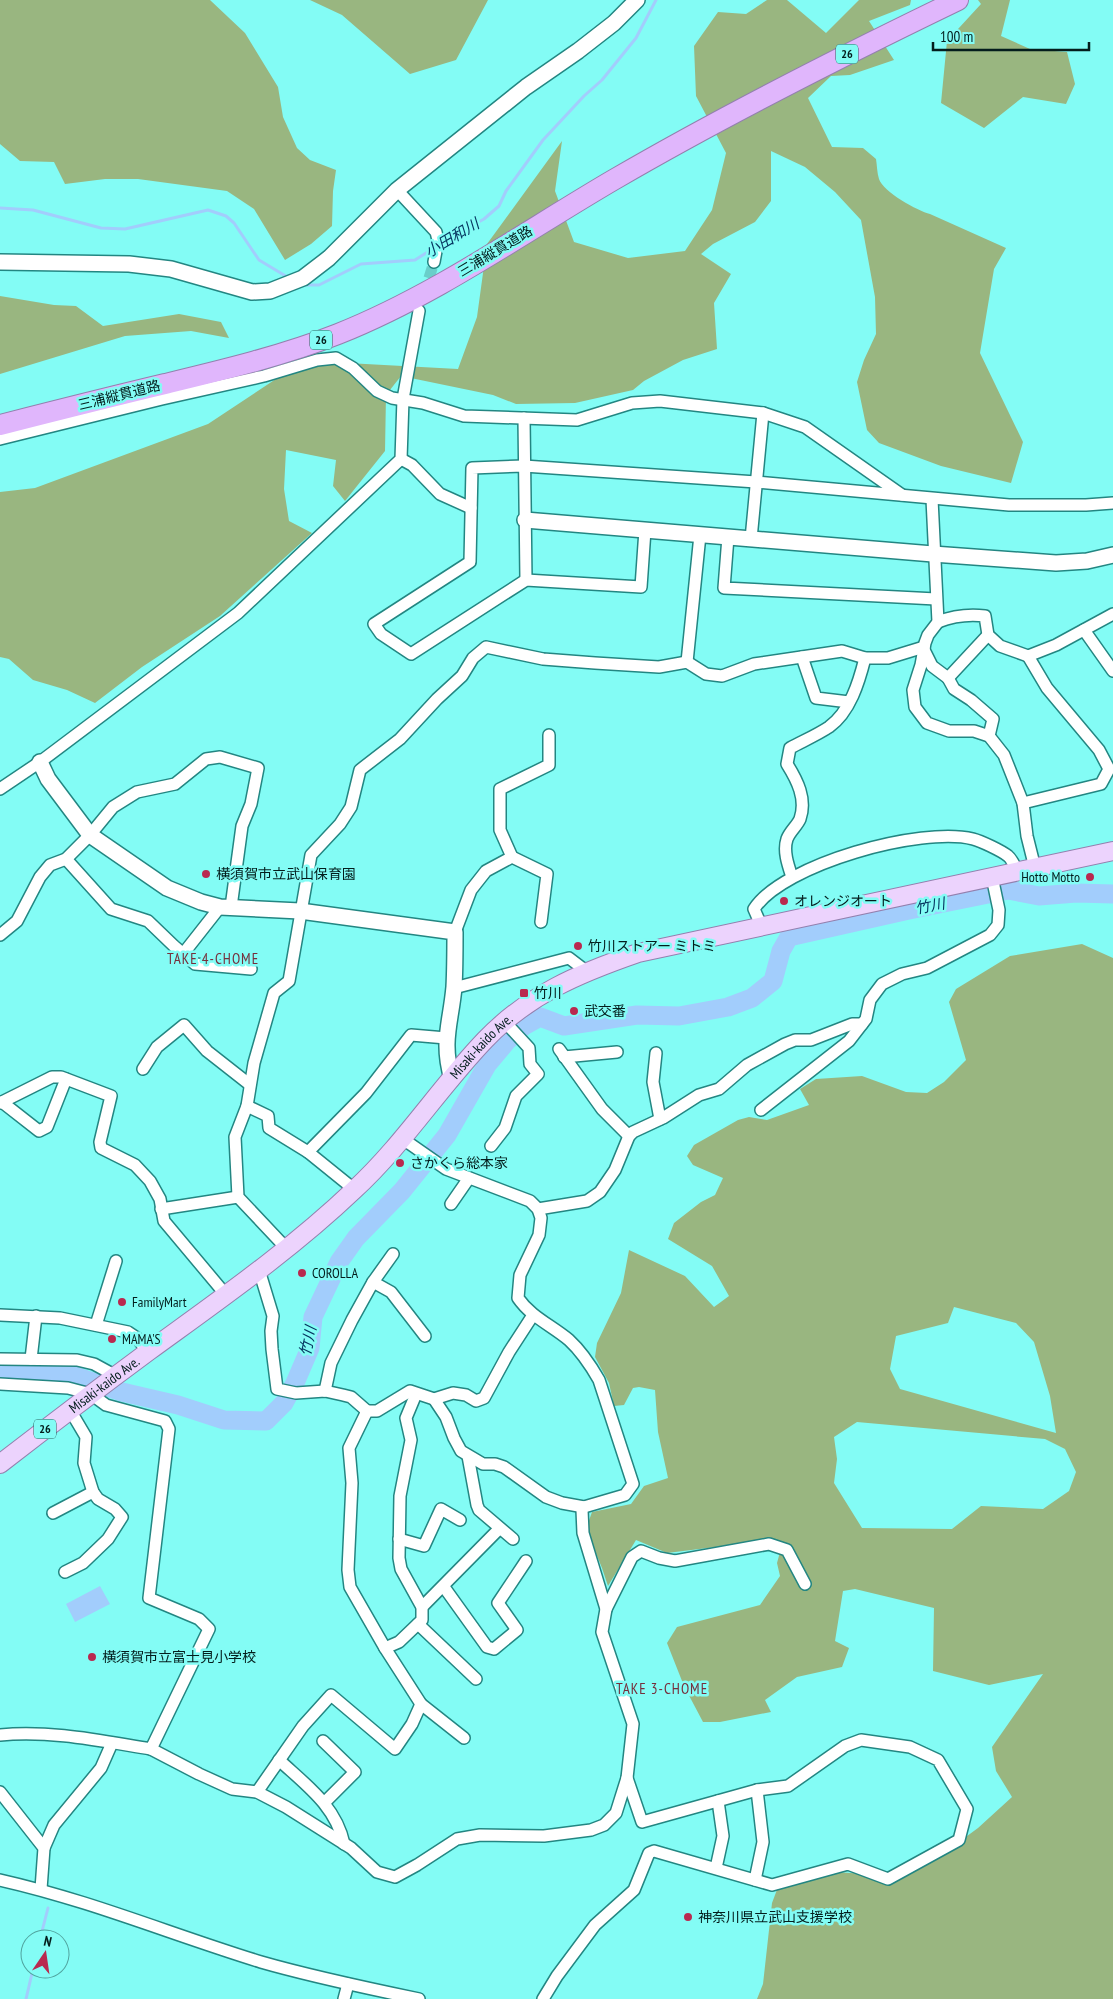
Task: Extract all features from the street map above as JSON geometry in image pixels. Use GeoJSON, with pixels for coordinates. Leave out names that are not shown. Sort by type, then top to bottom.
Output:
{"type":"FeatureCollection","features":[{"type":"Feature","properties":{"kind":"highway","name":"三浦縦貫道路"},"geometry":{"type":"LineString","coordinates":[[0,419],[245,358],[327,331],[381,308],[436,279],[782,80],[944,0]]}},
{"type":"Feature","properties":{"kind":"highway","name":"三浦縦貫道路"},"geometry":{"type":"LineString","coordinates":[[736,108],[958,0]]}},
{"type":"Feature","properties":{"kind":"highway","name":"三浦縦貫道路"},"geometry":{"type":"LineString","coordinates":[[0,425],[233,367],[337,334],[431,289],[610,178]]}},
{"type":"Feature","properties":{"kind":"main road","name":"Misaki-kaido Ave."},"geometry":{"type":"LineString","coordinates":[[0,1464],[287,1249],[355,1190],[403,1139],[485,1040],[505,1022],[554,987],[586,971],[638,952],[1113,851]]}},
{"type":"Feature","properties":{"kind":"street"},"geometry":{"type":"LineString","coordinates":[[0,262],[129,264],[171,269],[252,292],[270,291],[304,278],[329,258],[397,190],[526,87],[614,23],[637,0]]}},
{"type":"Feature","properties":{"kind":"street"},"geometry":{"type":"LineString","coordinates":[[397,190],[436,232],[438,240],[434,262]]}},
{"type":"Feature","properties":{"kind":"street"},"geometry":{"type":"LineString","coordinates":[[0,790],[238,613],[401,459],[403,399],[419,311]]}},
{"type":"Feature","properties":{"kind":"street"},"geometry":{"type":"LineString","coordinates":[[0,439],[264,376],[317,360],[336,358],[353,368],[376,391],[392,398],[423,403],[464,416],[578,420],[632,403],[660,401],[763,413],[805,427],[902,495]]}},
{"type":"Feature","properties":{"kind":"street"},"geometry":{"type":"LineString","coordinates":[[751,539],[763,413]]}},
{"type":"Feature","properties":{"kind":"street"},"geometry":{"type":"LineString","coordinates":[[524,418],[526,580]]}},
{"type":"Feature","properties":{"kind":"street"},"geometry":{"type":"LineString","coordinates":[[401,459],[412,465],[440,494],[471,508]]}},
{"type":"Feature","properties":{"kind":"street"},"geometry":{"type":"LineString","coordinates":[[645,530],[641,587],[526,580],[411,654],[381,634],[374,624],[470,562],[472,468],[524,466],[756,482],[1009,506],[1113,503]]}},
{"type":"Feature","properties":{"kind":"street"},"geometry":{"type":"LineString","coordinates":[[932,499],[933,554],[938,622]]}},
{"type":"Feature","properties":{"kind":"street"},"geometry":{"type":"LineString","coordinates":[[525,520],[1056,563],[1087,561],[1113,555]]}},
{"type":"Feature","properties":{"kind":"street"},"geometry":{"type":"LineString","coordinates":[[687,662],[700,535]]}},
{"type":"Feature","properties":{"kind":"street"},"geometry":{"type":"LineString","coordinates":[[728,537],[724,588],[936,599]]}},
{"type":"Feature","properties":{"kind":"street"},"geometry":{"type":"LineString","coordinates":[[1023,803],[1101,784],[1111,768],[1099,750],[1047,688],[1028,656],[1000,646],[988,635],[984,616],[971,614],[947,618],[938,622],[928,635],[913,690],[915,707],[927,724],[949,731],[974,731],[989,736],[1004,754],[1023,803],[1027,836],[1026,870]]}},
{"type":"Feature","properties":{"kind":"street"},"geometry":{"type":"LineString","coordinates":[[1028,656],[1056,645],[1113,614]]}},
{"type":"Feature","properties":{"kind":"street"},"geometry":{"type":"LineString","coordinates":[[1084,630],[1113,671]]}},
{"type":"Feature","properties":{"kind":"street"},"geometry":{"type":"LineString","coordinates":[[948,678],[988,635]]}},
{"type":"Feature","properties":{"kind":"street"},"geometry":{"type":"LineString","coordinates":[[287,1249],[238,1197],[235,1137],[247,1106],[249,1084],[274,993],[289,981],[311,855],[340,824],[351,807],[360,770],[400,739],[437,699],[462,676],[473,658],[486,647],[543,659],[578,662],[659,666],[687,662],[706,674],[722,676],[754,664],[842,651],[865,658],[888,658],[924,649]]}},
{"type":"Feature","properties":{"kind":"street"},"geometry":{"type":"LineString","coordinates":[[924,649],[932,666],[948,678],[954,689],[971,700],[993,719],[989,736]]}},
{"type":"Feature","properties":{"kind":"street"},"geometry":{"type":"LineString","coordinates":[[802,657],[816,698],[849,702]]}},
{"type":"Feature","properties":{"kind":"street"},"geometry":{"type":"LineString","coordinates":[[792,877],[786,856],[787,840],[799,820],[802,808],[799,784],[787,764],[790,748],[829,727],[842,714],[860,681],[865,658]]}},
{"type":"Feature","properties":{"kind":"street"},"geometry":{"type":"LineString","coordinates":[[541,922],[547,874],[512,857],[500,830],[500,789],[549,764],[549,735]]}},
{"type":"Feature","properties":{"kind":"street"},"geometry":{"type":"LineString","coordinates":[[0,935],[17,921],[40,877],[50,864],[66,859],[90,835],[113,807],[137,792],[175,784],[206,759],[220,757],[258,768],[251,804],[242,826],[226,907],[183,954]]}},
{"type":"Feature","properties":{"kind":"street"},"geometry":{"type":"LineString","coordinates":[[40,762],[48,779],[90,835],[167,888],[201,902],[226,907],[300,911],[455,932]]}},
{"type":"Feature","properties":{"kind":"street"},"geometry":{"type":"LineString","coordinates":[[762,925],[754,909],[760,900],[792,877],[840,856],[910,840],[945,836],[974,839],[1008,856],[1026,870]]}},
{"type":"Feature","properties":{"kind":"street"},"geometry":{"type":"LineString","coordinates":[[452,1079],[448,1064],[446,1038],[454,988],[455,932],[471,890],[486,871],[512,857]]}},
{"type":"Feature","properties":{"kind":"street"},"geometry":{"type":"LineString","coordinates":[[66,859],[111,909],[148,921],[196,964],[251,969]]}},
{"type":"Feature","properties":{"kind":"street"},"geometry":{"type":"LineString","coordinates":[[761,1110],[849,1041],[866,1019],[870,1000],[882,984],[902,974],[927,968],[990,936],[998,924],[999,910],[992,877]]}},
{"type":"Feature","properties":{"kind":"street"},"geometry":{"type":"LineString","coordinates":[[454,988],[569,958],[586,971]]}},
{"type":"Feature","properties":{"kind":"street"},"geometry":{"type":"LineString","coordinates":[[490,1146],[506,1128],[516,1096],[538,1074],[530,1064],[529,1048],[505,1022]]}},
{"type":"Feature","properties":{"kind":"street"},"geometry":{"type":"LineString","coordinates":[[538,1210],[587,1201],[600,1192],[615,1170],[629,1136],[639,1128],[660,1119],[699,1095],[719,1089],[747,1065],[795,1040],[811,1040],[852,1024],[862,1024]]}},
{"type":"Feature","properties":{"kind":"street"},"geometry":{"type":"LineString","coordinates":[[144,1069],[157,1047],[184,1025],[207,1052],[249,1084]]}},
{"type":"Feature","properties":{"kind":"street"},"geometry":{"type":"LineString","coordinates":[[308,1152],[366,1092],[411,1034],[446,1038]]}},
{"type":"Feature","properties":{"kind":"street"},"geometry":{"type":"LineString","coordinates":[[617,1052],[561,1053],[602,1109],[629,1136]]}},
{"type":"Feature","properties":{"kind":"street"},"geometry":{"type":"LineString","coordinates":[[656,1053],[653,1082],[660,1119]]}},
{"type":"Feature","properties":{"kind":"street"},"geometry":{"type":"LineString","coordinates":[[66,1079],[47,1127],[39,1131],[1,1103],[52,1077],[66,1079],[111,1096],[100,1142],[101,1148],[135,1165],[150,1181],[160,1199],[164,1221],[226,1295]]}},
{"type":"Feature","properties":{"kind":"street"},"geometry":{"type":"LineString","coordinates":[[247,1106],[268,1116],[270,1128],[308,1152],[355,1190]]}},
{"type":"Feature","properties":{"kind":"street"},"geometry":{"type":"LineString","coordinates":[[403,1139],[446,1169],[530,1201],[538,1210],[541,1218],[539,1235],[520,1275],[518,1298],[533,1315],[569,1340],[592,1366],[599,1380],[633,1484],[626,1495],[584,1506],[562,1503],[546,1497],[504,1466],[483,1464],[461,1451],[446,1417],[434,1399]]}},
{"type":"Feature","properties":{"kind":"street"},"geometry":{"type":"LineString","coordinates":[[451,1204],[469,1178]]}},
{"type":"Feature","properties":{"kind":"street"},"geometry":{"type":"LineString","coordinates":[[162,1209],[238,1197]]}},
{"type":"Feature","properties":{"kind":"street"},"geometry":{"type":"LineString","coordinates":[[325,1391],[331,1363],[373,1282],[393,1254]]}},
{"type":"Feature","properties":{"kind":"street"},"geometry":{"type":"LineString","coordinates":[[96,1325],[116,1261]]}},
{"type":"Feature","properties":{"kind":"street"},"geometry":{"type":"LineString","coordinates":[[259,1270],[273,1316],[271,1330],[272,1349],[278,1389],[296,1393],[325,1391],[351,1397],[368,1411],[377,1411],[410,1391],[434,1399],[453,1393],[466,1395],[476,1401],[484,1398],[508,1352],[533,1315]]}},
{"type":"Feature","properties":{"kind":"street"},"geometry":{"type":"LineString","coordinates":[[373,1282],[391,1292],[425,1336]]}},
{"type":"Feature","properties":{"kind":"street"},"geometry":{"type":"LineString","coordinates":[[0,1316],[60,1318],[128,1332],[137,1338],[148,1352]]}},
{"type":"Feature","properties":{"kind":"street"},"geometry":{"type":"LineString","coordinates":[[31,1359],[36,1316]]}},
{"type":"Feature","properties":{"kind":"street"},"geometry":{"type":"LineString","coordinates":[[0,1359],[77,1360],[94,1364],[113,1378]]}},
{"type":"Feature","properties":{"kind":"street"},"geometry":{"type":"LineString","coordinates":[[0,1384],[68,1388],[91,1394],[106,1405],[165,1421],[169,1429],[149,1598],[200,1619],[208,1629],[151,1748]]}},
{"type":"Feature","properties":{"kind":"street"},"geometry":{"type":"LineString","coordinates":[[385,1648],[399,1642],[422,1620],[422,1607],[401,1569],[398,1558],[400,1496],[411,1440],[406,1418],[416,1394]]}},
{"type":"Feature","properties":{"kind":"street"},"geometry":{"type":"LineString","coordinates":[[65,1572],[83,1563],[108,1538],[122,1517],[116,1508],[98,1499],[93,1492],[84,1463],[86,1438],[70,1410]]}},
{"type":"Feature","properties":{"kind":"street"},"geometry":{"type":"LineString","coordinates":[[368,1411],[349,1448],[352,1483],[350,1587],[385,1648],[421,1704],[464,1738]]}},
{"type":"Feature","properties":{"kind":"street"},"geometry":{"type":"LineString","coordinates":[[468,1456],[477,1505],[499,1529],[513,1539]]}},
{"type":"Feature","properties":{"kind":"street"},"geometry":{"type":"LineString","coordinates":[[53,1513],[93,1492]]}},
{"type":"Feature","properties":{"kind":"street"},"geometry":{"type":"LineString","coordinates":[[584,1506],[582,1510],[583,1533],[606,1609]]}},
{"type":"Feature","properties":{"kind":"street"},"geometry":{"type":"LineString","coordinates":[[399,1539],[424,1546],[441,1509],[460,1520]]}},
{"type":"Feature","properties":{"kind":"street"},"geometry":{"type":"LineString","coordinates":[[422,1607],[444,1587],[499,1529]]}},
{"type":"Feature","properties":{"kind":"street"},"geometry":{"type":"LineString","coordinates":[[0,1735],[18,1733],[76,1738],[151,1748],[199,1774],[232,1789],[257,1792],[286,1807],[344,1844],[376,1872],[395,1877],[457,1839],[480,1835],[544,1836],[591,1830],[604,1825],[616,1813],[627,1778],[633,1724],[602,1632],[606,1609],[632,1557],[642,1551],[659,1558],[675,1561],[769,1544],[787,1550],[806,1584]]}},
{"type":"Feature","properties":{"kind":"street"},"geometry":{"type":"LineString","coordinates":[[444,1587],[487,1647],[494,1649],[517,1630],[498,1603],[526,1560]]}},
{"type":"Feature","properties":{"kind":"street"},"geometry":{"type":"LineString","coordinates":[[418,1624],[476,1679]]}},
{"type":"Feature","properties":{"kind":"street"},"geometry":{"type":"LineString","coordinates":[[257,1792],[303,1726],[331,1695],[395,1748],[412,1724],[421,1704]]}},
{"type":"Feature","properties":{"kind":"street"},"geometry":{"type":"LineString","coordinates":[[543,1999],[557,1976],[595,1925],[634,1890],[649,1853],[654,1851],[772,1885],[848,1864],[888,1879],[959,1840],[967,1809],[938,1760],[910,1747],[861,1740],[845,1746],[788,1786],[757,1790],[642,1822],[627,1778]]}},
{"type":"Feature","properties":{"kind":"street"},"geometry":{"type":"LineString","coordinates":[[323,1741],[355,1772],[325,1802]]}},
{"type":"Feature","properties":{"kind":"street"},"geometry":{"type":"LineString","coordinates":[[41,1889],[44,1848],[54,1826],[101,1768],[112,1743]]}},
{"type":"Feature","properties":{"kind":"street"},"geometry":{"type":"LineString","coordinates":[[279,1760],[325,1802],[336,1820],[344,1844]]}},
{"type":"Feature","properties":{"kind":"street"},"geometry":{"type":"LineString","coordinates":[[755,1880],[764,1842],[757,1790]]}},
{"type":"Feature","properties":{"kind":"street"},"geometry":{"type":"LineString","coordinates":[[0,1792],[44,1848]]}},
{"type":"Feature","properties":{"kind":"street"},"geometry":{"type":"LineString","coordinates":[[716,1868],[723,1836],[718,1801]]}},
{"type":"Feature","properties":{"kind":"street"},"geometry":{"type":"LineString","coordinates":[[0,1880],[41,1889],[262,1962],[348,1984],[420,1999]]}},
{"type":"Feature","properties":{"kind":"street"},"geometry":{"type":"LineString","coordinates":[[344,1999],[348,1984]]}},
{"type":"Feature","properties":{"kind":"green space"},"geometry":{"type":"Polygon","coordinates":[[[0,0],[210,0],[245,33],[278,87],[283,117],[297,148],[310,160],[336,170],[332,226],[311,244],[285,260],[254,209],[227,191],[138,179],[105,179],[65,184],[54,162],[20,161],[0,144],[0,0]]]}},
{"type":"Feature","properties":{"kind":"green space"},"geometry":{"type":"Polygon","coordinates":[[[310,0],[488,0],[456,60],[410,74],[342,15],[310,0]]]}},
{"type":"Feature","properties":{"kind":"green space"},"geometry":{"type":"Polygon","coordinates":[[[767,0],[787,0],[826,33],[859,0],[911,0],[910,5],[869,21],[894,60],[850,75],[831,76],[808,98],[832,147],[863,148],[876,159],[879,179],[887,190],[918,209],[1006,248],[994,269],[980,353],[1023,442],[1011,483],[941,466],[879,443],[867,430],[857,382],[864,360],[876,334],[875,297],[861,220],[835,192],[805,167],[771,151],[771,201],[755,222],[713,244],[701,254],[731,274],[714,303],[717,349],[683,360],[644,381],[633,390],[575,403],[516,404],[493,395],[401,376],[386,395],[385,451],[345,501],[333,486],[336,460],[286,450],[284,489],[289,521],[312,533],[220,616],[142,667],[95,703],[67,690],[33,680],[9,659],[0,657],[0,492],[35,488],[208,424],[297,365],[347,363],[458,369],[477,317],[487,244],[562,141],[555,191],[574,242],[628,258],[685,251],[712,210],[726,153],[696,96],[694,46],[718,12],[746,14],[767,0]]]}},
{"type":"Feature","properties":{"kind":"green space"},"geometry":{"type":"Polygon","coordinates":[[[978,0],[1010,0],[1001,36],[1030,49],[1067,52],[1075,84],[1066,104],[1023,97],[984,128],[941,103],[947,41],[981,4],[978,0]]]}},
{"type":"Feature","properties":{"kind":"green space"},"geometry":{"type":"Polygon","coordinates":[[[0,296],[54,305],[76,306],[103,326],[179,314],[221,322],[229,338],[191,331],[125,336],[0,374],[0,296]]]}},
{"type":"Feature","properties":{"kind":"green space"},"geometry":{"type":"Polygon","coordinates":[[[1082,944],[1113,958],[1113,1999],[757,1999],[763,1984],[772,1903],[781,1879],[819,1871],[898,1876],[944,1853],[978,1828],[1012,1797],[996,1771],[992,1747],[1043,1674],[989,1685],[933,1671],[934,1608],[855,1589],[843,1591],[835,1641],[849,1648],[842,1667],[797,1677],[765,1700],[771,1712],[720,1722],[703,1722],[684,1686],[667,1643],[677,1627],[760,1605],[780,1576],[777,1563],[780,1552],[773,1540],[667,1553],[636,1540],[608,1586],[586,1529],[592,1512],[631,1504],[644,1486],[668,1478],[658,1432],[655,1390],[639,1387],[633,1388],[624,1405],[614,1406],[609,1383],[595,1357],[597,1343],[621,1293],[629,1250],[685,1276],[714,1307],[729,1296],[712,1266],[668,1239],[674,1223],[701,1202],[715,1195],[723,1178],[693,1165],[687,1156],[694,1145],[738,1120],[749,1117],[767,1120],[809,1105],[800,1089],[816,1079],[862,1076],[906,1092],[927,1093],[944,1082],[966,1060],[949,1002],[956,989],[1010,956],[1082,944]],[[954,1307],[948,1323],[896,1336],[890,1369],[900,1389],[1056,1433],[1050,1396],[1034,1342],[1016,1323],[954,1307]],[[857,1422],[834,1437],[837,1459],[834,1483],[862,1528],[952,1529],[981,1506],[1043,1509],[1069,1491],[1076,1472],[1065,1449],[1045,1439],[857,1422]]]}},
{"type":"Feature","properties":{"kind":"water"},"geometry":{"type":"Polygon","coordinates":[[[100,1586],[110,1604],[75,1622],[66,1604],[100,1586]]]}},
{"type":"Feature","properties":{"kind":"waterway","name":"小田和川"},"geometry":{"type":"LineString","coordinates":[[441,243],[484,219],[499,206],[506,191],[543,140],[584,96],[602,80],[636,38],[656,0]]}},
{"type":"Feature","properties":{"kind":"waterway","name":"小田和川"},"geometry":{"type":"LineString","coordinates":[[0,208],[33,210],[101,228],[125,229],[208,210],[226,216],[234,223],[259,260],[289,278]]}},
{"type":"Feature","properties":{"kind":"waterway","name":"小田和川"},"geometry":{"type":"LineString","coordinates":[[301,285],[319,285],[361,264],[415,260],[434,248]]}},
{"type":"Feature","properties":{"kind":"waterway","name":"竹川"},"geometry":{"type":"LineString","coordinates":[[0,1368],[75,1376],[122,1392],[178,1405],[224,1420],[266,1421],[284,1403],[295,1383],[310,1348],[313,1317],[339,1262],[356,1238],[402,1191],[447,1135],[487,1065],[507,1041],[524,1026],[540,1017],[564,1026],[637,1015],[679,1016],[728,1007],[752,998],[773,981],[781,951],[789,937],[909,910],[1008,890],[1039,896],[1076,893],[1113,894]]}},
{"type":"Feature","properties":{"kind":"waterway"},"geometry":{"type":"LineString","coordinates":[[43,1929],[48,1908]]}},
{"type":"Feature","properties":{"kind":"waterway"},"geometry":{"type":"LineString","coordinates":[[26,1999],[31,1979]]}},
{"type":"Feature","properties":{"kind":"tunnel"},"geometry":{"type":"LineString","coordinates":[[424,294],[434,262]]}},
{"type":"Feature","properties":{"kind":"place","name":"横須賀市立武山保育園"},"geometry":{"type":"Point","coordinates":[206,874]}},
{"type":"Feature","properties":{"kind":"place","name":"Hotto Motto"},"geometry":{"type":"Point","coordinates":[1090,877]}},
{"type":"Feature","properties":{"kind":"place","name":"オレンジオート"},"geometry":{"type":"Point","coordinates":[784,901]}},
{"type":"Feature","properties":{"kind":"place","name":"竹川ストアー ミトミ"},"geometry":{"type":"Point","coordinates":[578,946]}},
{"type":"Feature","properties":{"kind":"place","name":"竹川"},"geometry":{"type":"Point","coordinates":[524,993]}},
{"type":"Feature","properties":{"kind":"place","name":"武交番"},"geometry":{"type":"Point","coordinates":[574,1011]}},
{"type":"Feature","properties":{"kind":"place","name":"さかくら総本家"},"geometry":{"type":"Point","coordinates":[400,1163]}},
{"type":"Feature","properties":{"kind":"place","name":"COROLLA"},"geometry":{"type":"Point","coordinates":[302,1273]}},
{"type":"Feature","properties":{"kind":"place","name":"FamilyMart"},"geometry":{"type":"Point","coordinates":[122,1302]}},
{"type":"Feature","properties":{"kind":"place","name":"MAMA'S"},"geometry":{"type":"Point","coordinates":[112,1339]}},
{"type":"Feature","properties":{"kind":"place","name":"横須賀市立富士見小学校"},"geometry":{"type":"Point","coordinates":[92,1657]}},
{"type":"Feature","properties":{"kind":"place","name":"神奈川県立武山支援学校"},"geometry":{"type":"Point","coordinates":[688,1917]}},
{"type":"Feature","properties":{"kind":"district","name":"TAKE 4-CHOME"},"geometry":{"type":"Point","coordinates":[213,959]}},
{"type":"Feature","properties":{"kind":"district","name":"TAKE 3-CHOME"},"geometry":{"type":"Point","coordinates":[662,1689]}}]}
